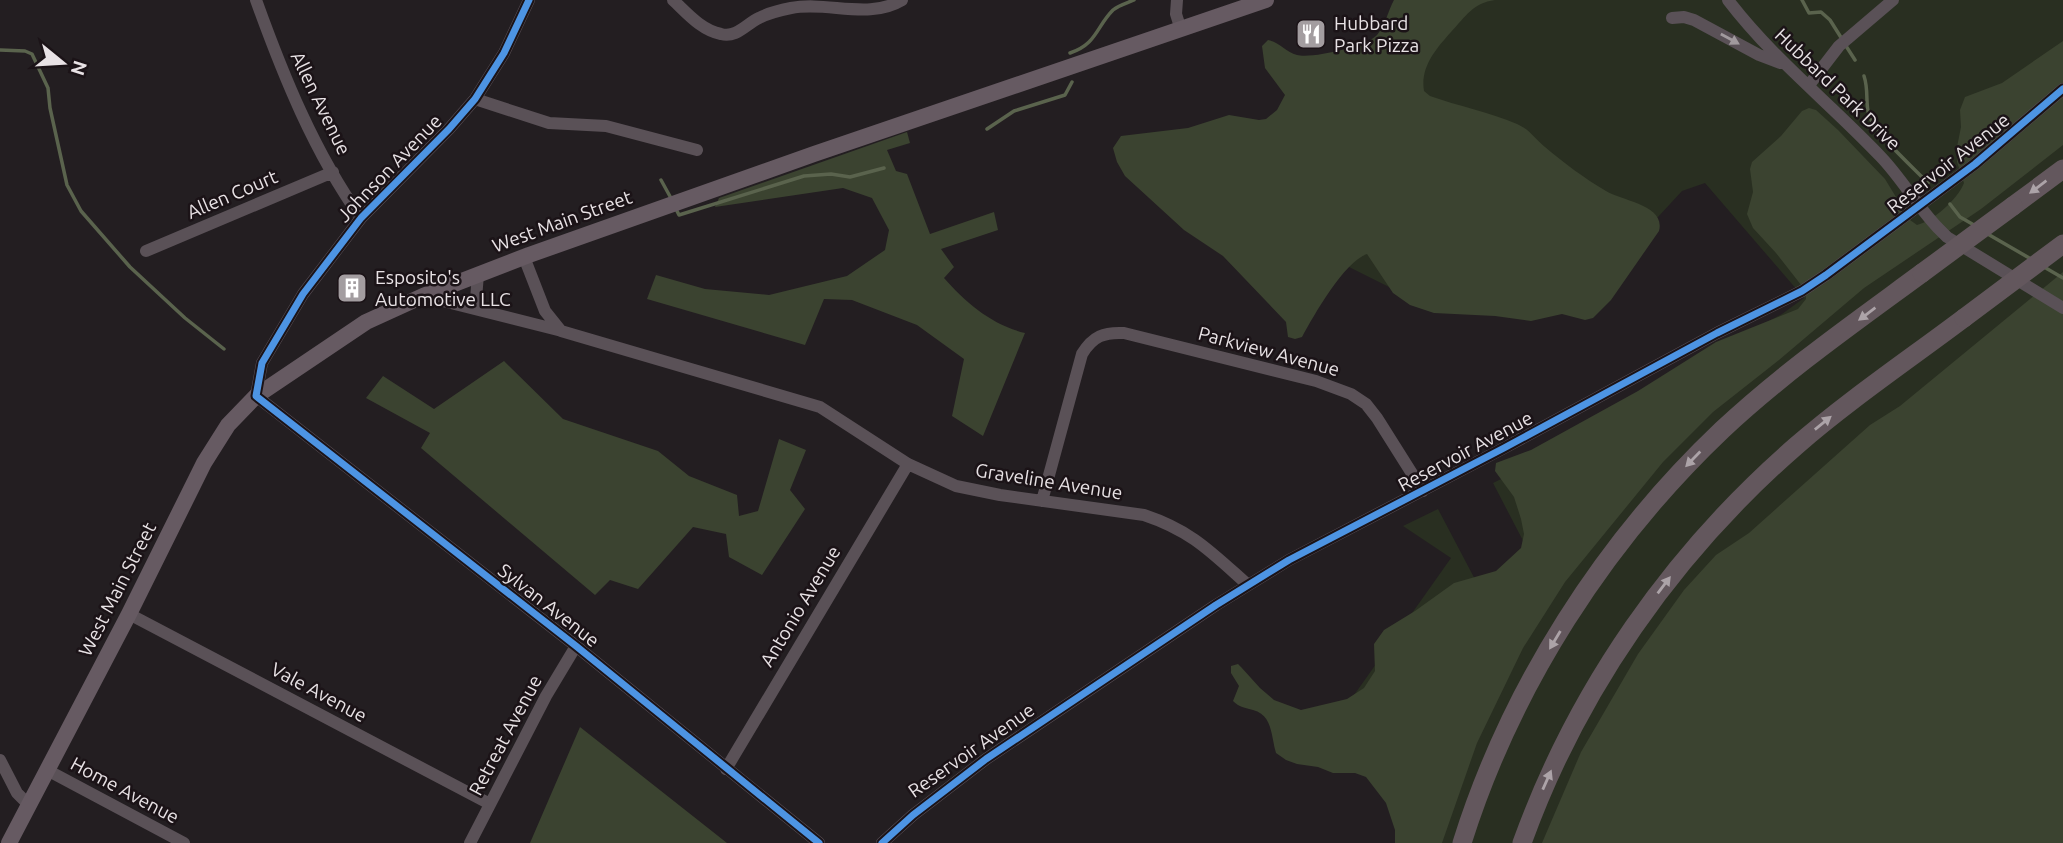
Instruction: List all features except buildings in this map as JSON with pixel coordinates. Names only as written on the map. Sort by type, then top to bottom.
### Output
[{"type":"highway","points":[[1462,843],[1491,765],[1535,674],[1578,603],[1627,535],[1681,472],[1739,414],[1797,366],[2063,169]]},
{"type":"highway","points":[[1522,843],[1546,782],[1583,709],[1629,635],[1685,559],[1731,507],[1797,446],[1855,398],[2063,244]]},
{"type":"main road","name":"West Main Street","points":[[9,843],[216,443],[241,410],[256,396],[358,327],[423,296],[524,257],[1266,0]]},
{"type":"street","name":"Allen Avenue","points":[[256,0],[289,86],[346,197],[361,218]]},
{"type":"street","name":"Johnson Avenue","points":[[256,396],[262,363],[309,286],[361,218],[475,99],[504,54],[529,0]]},
{"type":"street","points":[[673,0],[704,28],[723,35],[736,34],[760,18],[787,9],[821,6],[880,9],[902,0]]},
{"type":"street","points":[[1177,0],[1176,14],[1181,30]]},
{"type":"street","name":"Hubbard Park Drive","points":[[1728,0],[1761,41],[1889,165],[1919,206]]},
{"type":"street","points":[[1809,85],[1839,46],[1893,0]]},
{"type":"street","points":[[1672,18],[1694,20],[1759,55],[1788,66]]},
{"type":"street","name":"Reservoir Avenue","points":[[882,843],[986,759],[1248,585],[1321,542],[1802,291],[1975,164],[2063,89]]},
{"type":"street","points":[[475,99],[549,123],[606,126],[697,150]]},
{"type":"street","name":"Allen Court","points":[[146,251],[333,172]]},
{"type":"street","name":"Reservoir Avenue","points":[[1919,206],[1947,237],[2063,308]]},
{"type":"street","points":[[524,257],[545,312],[561,331]]},
{"type":"street","points":[[478,274],[476,299],[483,311]]},
{"type":"street","name":"Graveline Avenue","points":[[423,296],[561,331],[820,407],[908,464],[956,486],[1144,515],[1164,521],[1199,541],[1248,585]]},
{"type":"street","name":"Parkview Avenue","points":[[1042,501],[1082,354],[1089,343],[1110,332],[1124,333],[1316,382],[1351,394],[1366,404],[1377,418],[1423,491]]},
{"type":"street","name":"Sylvan Avenue","points":[[256,396],[576,646],[819,843]]},
{"type":"street","name":"Antonio Avenue","points":[[726,769],[908,464]]},
{"type":"street","name":"Vale Avenue","points":[[129,614],[490,804]]},
{"type":"street","name":"Retreat Avenue","points":[[470,843],[546,696],[576,646]]},
{"type":"street","points":[[0,760],[17,793],[28,804]]},
{"type":"street","name":"Home Avenue","points":[[47,770],[184,843]]},
{"type":"green space","points":[[1394,0],[2063,0],[2063,843],[1422,843],[1335,722],[1451,558],[1403,526],[1438,509],[1478,585],[1532,558],[1493,483],[1511,474],[1505,465],[1782,314],[1804,298],[1705,183],[1682,191],[1658,217],[1433,309],[1351,268],[1222,191],[1364,77]]},
{"type":"green space","points":[[1394,0],[1495,0],[1470,11],[1440,45],[1424,74],[1424,91],[1430,96],[1521,126],[1559,159],[1590,181],[1656,215],[1659,231],[1611,300],[1593,318],[1585,320],[1562,314],[1531,321],[1434,313],[1410,305],[1393,293],[1367,254],[1339,278],[1302,337],[1288,337],[1286,322],[1223,256],[1184,230],[1125,176],[1113,148],[1121,136],[1188,128],[1229,115],[1266,119],[1277,110],[1285,95],[1265,68],[1262,46],[1268,40],[1293,54],[1304,56],[1351,47],[1377,35]]},
{"type":"green space","points":[[2063,41],[2063,145],[1981,209],[1864,288],[1713,412],[1663,462],[1565,582],[1523,648],[1477,743],[1442,843],[1395,843],[1395,830],[1386,803],[1366,777],[1355,773],[1333,773],[1318,767],[1297,764],[1276,753],[1270,727],[1264,717],[1233,701],[1239,686],[1231,673],[1231,666],[1238,664],[1274,700],[1301,710],[1347,699],[1364,688],[1375,671],[1374,644],[1384,630],[1454,583],[1496,571],[1521,548],[1524,534],[1521,519],[1514,497],[1495,471],[1496,463],[1531,450],[1638,391],[1716,342],[1798,309],[1806,299],[1805,290],[1753,228],[1747,214],[1753,192],[1750,169],[1752,162],[1781,136],[1802,111],[1809,108],[1816,110],[1838,130],[1885,179],[1910,220],[1917,225],[1944,208],[1964,183],[1957,162],[1957,147],[1961,127],[1960,110],[1965,97],[2002,83]]},
{"type":"green space","points":[[907,132],[910,143],[887,150],[896,171],[907,174],[930,234],[994,212],[998,230],[941,249],[954,267],[944,278],[980,312],[1002,325],[1025,333],[983,436],[952,416],[964,359],[917,325],[852,300],[824,299],[805,345],[647,299],[656,275],[705,289],[769,295],[847,276],[885,250],[889,230],[872,198],[843,188],[715,207],[719,198]]},
{"type":"green space","points":[[2063,272],[2063,843],[1542,843],[1581,752],[1638,654],[1684,590],[1716,555],[1749,533],[1870,425],[1900,406]]},
{"type":"green space","points":[[504,361],[563,419],[658,451],[689,476],[737,495],[739,516],[758,511],[779,439],[806,450],[790,490],[805,509],[762,575],[729,557],[726,534],[693,527],[638,589],[610,580],[595,595],[421,448],[430,433],[366,398],[383,376],[434,409]]},
{"type":"green space","points":[[580,727],[727,843],[530,843]]},
{"type":"waterway","points":[[1070,53],[1086,45],[1113,10],[1134,0]]},
{"type":"waterway","points":[[1802,0],[1809,13],[1821,12],[1830,20],[1842,39]]},
{"type":"waterway","points":[[1846,46],[1855,60]]},
{"type":"waterway","points":[[0,50],[25,51],[32,54],[48,88],[67,185],[81,211],[130,267],[185,318],[224,349]]},
{"type":"waterway","points":[[1864,76],[1868,110],[1873,123],[1886,141],[1928,183]]},
{"type":"waterway","points":[[987,129],[1014,111],[1065,95],[1072,82]]},
{"type":"waterway","points":[[675,207],[679,215],[804,176],[831,174],[850,177],[884,168]]},
{"type":"waterway","points":[[661,180],[672,200]]},
{"type":"waterway","points":[[1950,204],[1960,217],[1974,225]]},
{"type":"waterway","points":[[1986,233],[2031,259]]},
{"type":"waterway","points":[[2044,267],[2063,278]]},
{"type":"cycle path","points":[[529,0],[504,53],[475,99],[361,218],[303,294],[262,363],[256,396],[576,646],[819,843]]},
{"type":"cycle path","points":[[882,843],[913,815],[986,759],[1216,605],[1289,560],[1717,333],[1802,291],[1975,164],[2063,89]]},
{"type":"place","name":"Hubbard Park Pizza","points":[[1311,34]]},
{"type":"place","name":"Esposito's Automotive LLC","points":[[352,288]]}]
